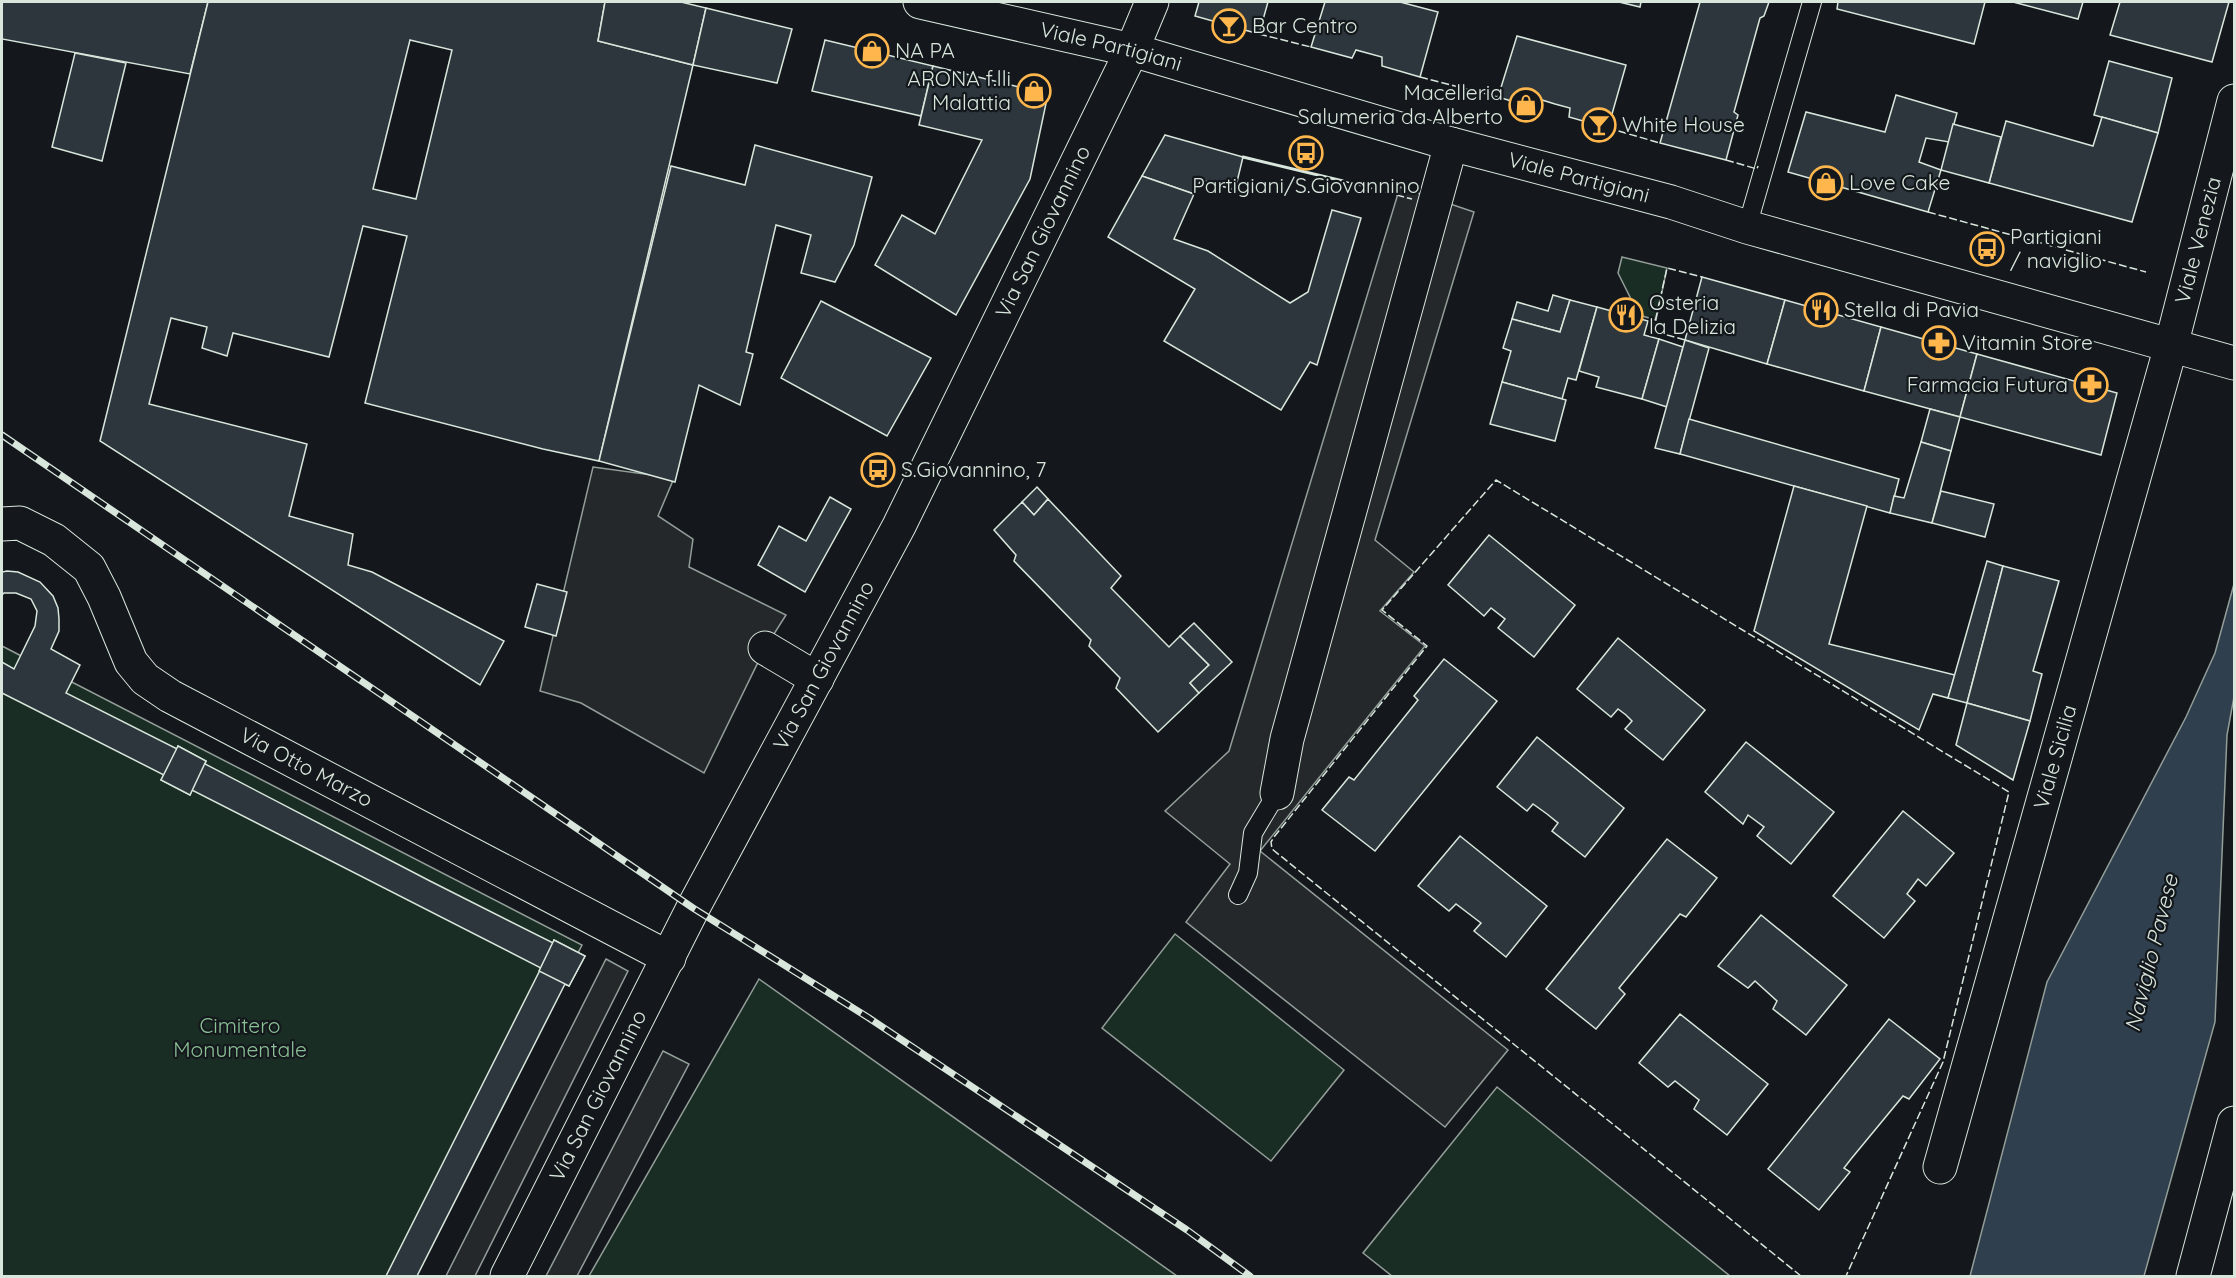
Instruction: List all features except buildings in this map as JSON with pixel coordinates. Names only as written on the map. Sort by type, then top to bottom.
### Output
[{"type":"street","name":"Viale Partigiani","points":[[920,2],[1132,50],[1451,144],[1671,202],[1747,227],[2235,363]]},
{"type":"street","name":"Via San Giovannino","points":[[507,1276],[669,957],[899,526],[1132,50],[1152,2]]},
{"type":"street","name":"Viale Venezia","points":[[2187,350],[2235,101]]},
{"type":"street","points":[[1277,794],[1287,739],[1451,144]]},
{"type":"street","name":"Viale Sicilia","points":[[1940,1167],[2187,350]]},
{"type":"street","name":"Via Otto Marzo","points":[[2,524],[20,523],[54,540],[89,568],[104,597],[130,662],[145,679],[170,696],[669,957]]},
{"type":"street","points":[[765,648],[817,679]]},
{"type":"street","points":[[2193,1276],[2227,1188],[2235,1123]]},
{"type":"lane","points":[[1747,227],[1812,2]]},
{"type":"lane","points":[[1238,895],[1248,873],[1253,833],[1277,794]]},
{"type":"green space","points":[[1622,257],[1667,268],[1656,320],[1639,315],[1618,273]]},
{"type":"green space","name":"Cimitero Monumentale","points":[[2,646],[582,945],[413,1276],[2,1276]]},
{"type":"green space","points":[[1175,934],[1344,1070],[1271,1161],[1102,1028]]},
{"type":"green space","points":[[759,979],[1177,1276],[589,1276]]},
{"type":"green space","points":[[1497,1087],[1730,1276],[1392,1276],[1363,1253]]},
{"type":"shaded area","points":[[1400,187],[1474,212],[1375,540],[1414,572],[1380,611],[1425,646],[1260,851],[1508,1050],[1445,1127],[1186,922],[1230,864],[1165,811],[1229,751]]},
{"type":"shaded area","points":[[593,467],[674,478],[658,516],[693,539],[689,567],[786,615],[765,648],[704,773],[581,703],[540,691]]},
{"type":"shaded area","points":[[606,959],[628,971],[475,1276],[446,1276]]},
{"type":"shaded area","points":[[663,1051],[689,1064],[577,1276],[546,1276]]},
{"type":"water","name":"Naviglio Pavese","points":[[2234,584],[2234,697],[2227,735],[2215,1022],[2144,1276],[1970,1276],[2047,982],[2186,717],[2215,653]]},
{"type":"railway","points":[[2,435],[693,908],[869,1018],[1187,1230],[1250,1276]]},
{"type":"fence","points":[[1259,34],[1311,47]]},
{"type":"fence","points":[[1420,77],[1498,97]]},
{"type":"fence","points":[[1608,128],[1660,143]]},
{"type":"fence","points":[[1726,160],[1757,169],[1758,166]]},
{"type":"fence","points":[[1343,181],[1412,199]]},
{"type":"fence","points":[[1928,212],[2146,272]]},
{"type":"fence","points":[[1685,340],[1653,331],[1667,268],[1702,277]]},
{"type":"fence","points":[[1801,1276],[1272,849],[1271,842],[1274,837],[1427,646],[1382,610],[1496,480],[2009,792],[1943,1062],[1846,1276]]},
{"type":"wall","points":[[1243,157],[1343,181]]},
{"type":"place","name":"Bar Centro","points":[[1229,26]]},
{"type":"place","name":"NA PA","points":[[872,51]]},
{"type":"place","name":"ARONA f.lli Malattia","points":[[1034,91]]},
{"type":"place","name":"Macelleria Salumeria da Alberto","points":[[1526,105]]},
{"type":"place","name":"White House","points":[[1599,125]]},
{"type":"place","name":"Partigiani/S.Giovannino","points":[[1306,153]]},
{"type":"place","name":"Love Cake","points":[[1826,183]]},
{"type":"place","name":"Partigiani / naviglio","points":[[1987,249]]},
{"type":"place","name":"Stella di Pavia","points":[[1821,310]]},
{"type":"place","name":"Osteria la Delizia","points":[[1626,315]]},
{"type":"place","name":"Vitamin Store","points":[[1939,343]]},
{"type":"place","name":"Farmacia Futura","points":[[2091,385]]},
{"type":"place","name":"S.Giovannino, 7","points":[[878,470]]}]
